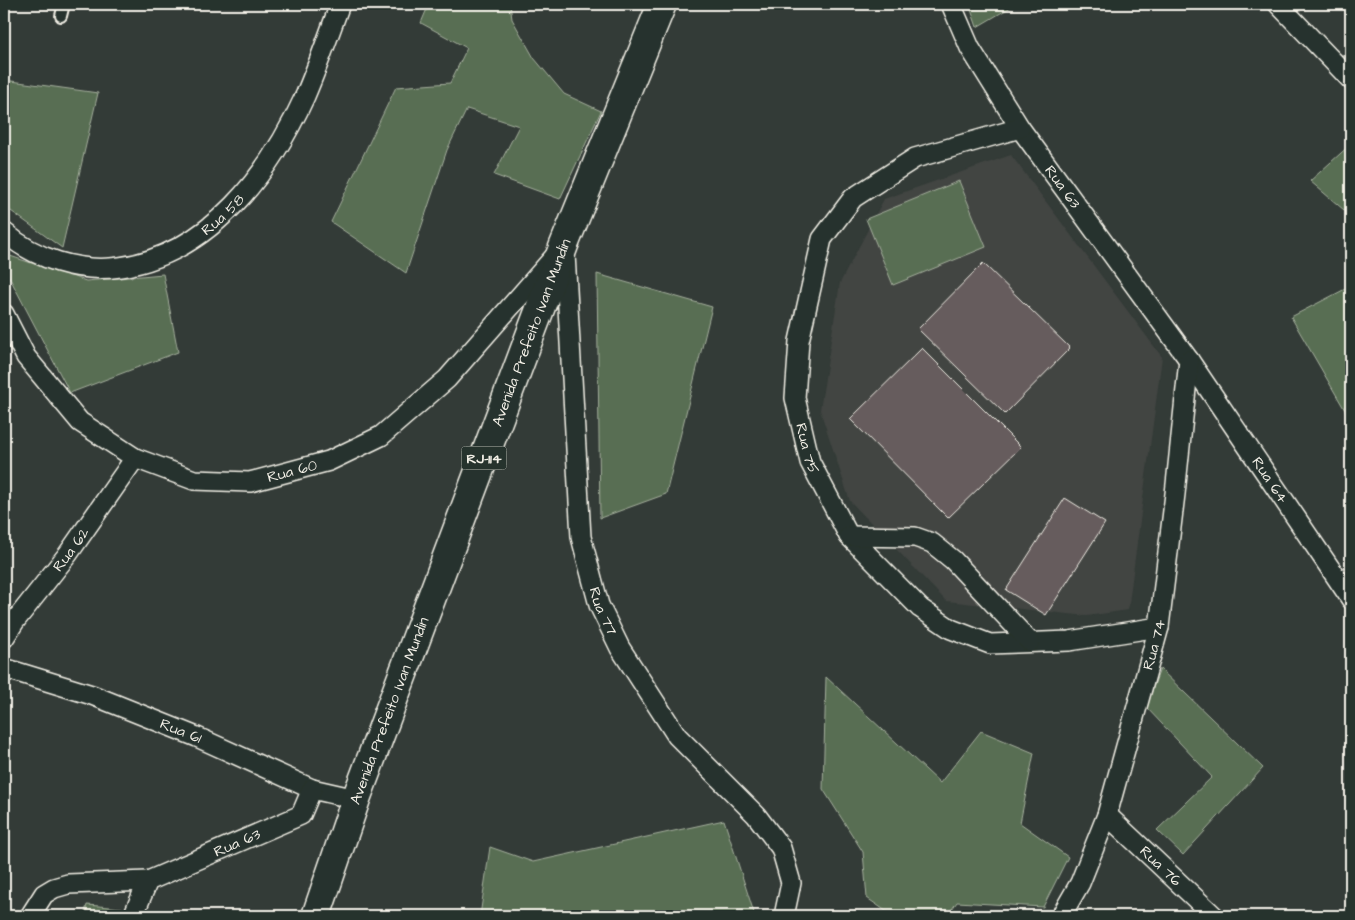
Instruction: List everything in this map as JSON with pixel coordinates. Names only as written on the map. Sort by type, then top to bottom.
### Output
[{"type":"main road","name":"Avenida Prefeito Ivan Mundin","points":[[316,916],[356,799],[564,246],[662,4]]},
{"type":"street","name":"Rua 58","points":[[4,232],[23,246],[53,260],[88,268],[133,265],[162,256],[203,234],[217,223],[241,196],[277,150],[305,96],[340,4]]},
{"type":"street","name":"Rua 63","points":[[951,4],[970,48],[1020,128],[1189,360]]},
{"type":"street","points":[[1278,4],[1351,80]]},
{"type":"street","name":"Rua 75","points":[[1020,128],[915,158],[853,198],[822,239],[799,341],[795,398],[810,462],[849,536],[920,608],[951,629],[990,644],[1069,641],[1158,626]]},
{"type":"street","name":"Rua 60","points":[[4,314],[26,357],[80,422],[135,458],[194,480],[250,482],[329,461],[381,436],[447,379],[564,246]]},
{"type":"street","name":"Rua 77","points":[[564,246],[581,536],[599,605],[620,648],[676,736],[756,815],[781,848],[791,883],[784,916]]},
{"type":"street","name":"Rua 64","points":[[1189,360],[1351,599]]},
{"type":"street","name":"Rua 74","points":[[1061,916],[1080,883],[1107,815],[1158,626],[1175,494],[1189,360]]},
{"type":"street","name":"Rua 62","points":[[4,638],[14,621],[68,554],[135,458]]},
{"type":"street","points":[[849,536],[915,537],[932,543],[953,560],[1030,642]]},
{"type":"street","name":"Rua 61","points":[[4,668],[92,695],[197,737],[312,789],[356,799]]},
{"type":"street","name":"Rua 63","points":[[30,916],[44,894],[54,888],[68,884],[148,881],[301,814],[312,789]]},
{"type":"street","name":"Rua 76","points":[[1107,815],[1214,916]]},
{"type":"street","points":[[133,916],[148,881]]},
{"type":"lane","points":[[61,16],[64,4]]},
{"type":"shaded area","points":[[1011,155],[1162,357],[1128,610],[1087,616],[946,601],[850,501],[820,410],[840,283],[884,199]]},
{"type":"green space","points":[[429,4],[510,4],[512,19],[534,58],[564,94],[601,111],[560,199],[494,175],[519,126],[467,109],[447,150],[406,273],[331,222],[396,87],[450,83],[467,48],[421,23]]},
{"type":"green space","points":[[969,4],[1016,4],[977,27]]},
{"type":"green space","points":[[4,80],[98,93],[62,248],[4,206]]},
{"type":"green space","points":[[1351,144],[1351,216],[1310,181]]},
{"type":"green space","points":[[959,181],[986,247],[893,285],[866,219]]},
{"type":"green space","points":[[4,254],[86,281],[163,274],[178,352],[70,393],[4,267]]},
{"type":"green space","points":[[597,274],[712,307],[666,494],[600,518]]},
{"type":"green space","points":[[1351,286],[1351,415],[1349,417],[1291,317]]},
{"type":"green space","points":[[1160,669],[1263,768],[1183,855],[1157,830],[1212,777],[1146,707]]},
{"type":"green space","points":[[826,677],[940,783],[981,731],[1034,753],[1020,823],[1068,857],[1043,907],[957,902],[947,916],[893,916],[867,898],[863,852],[823,789]]},
{"type":"green space","points":[[724,820],[755,916],[480,916],[490,847],[533,862]]},
{"type":"green space","points":[[87,905],[122,908],[118,916],[84,916]]},
{"type":"building","points":[[983,263],[1070,348],[1005,414],[918,329]]},
{"type":"building","points":[[922,348],[1021,447],[948,518],[850,419]]},
{"type":"building","points":[[1065,498],[1105,523],[1046,615],[1006,590]]}]
